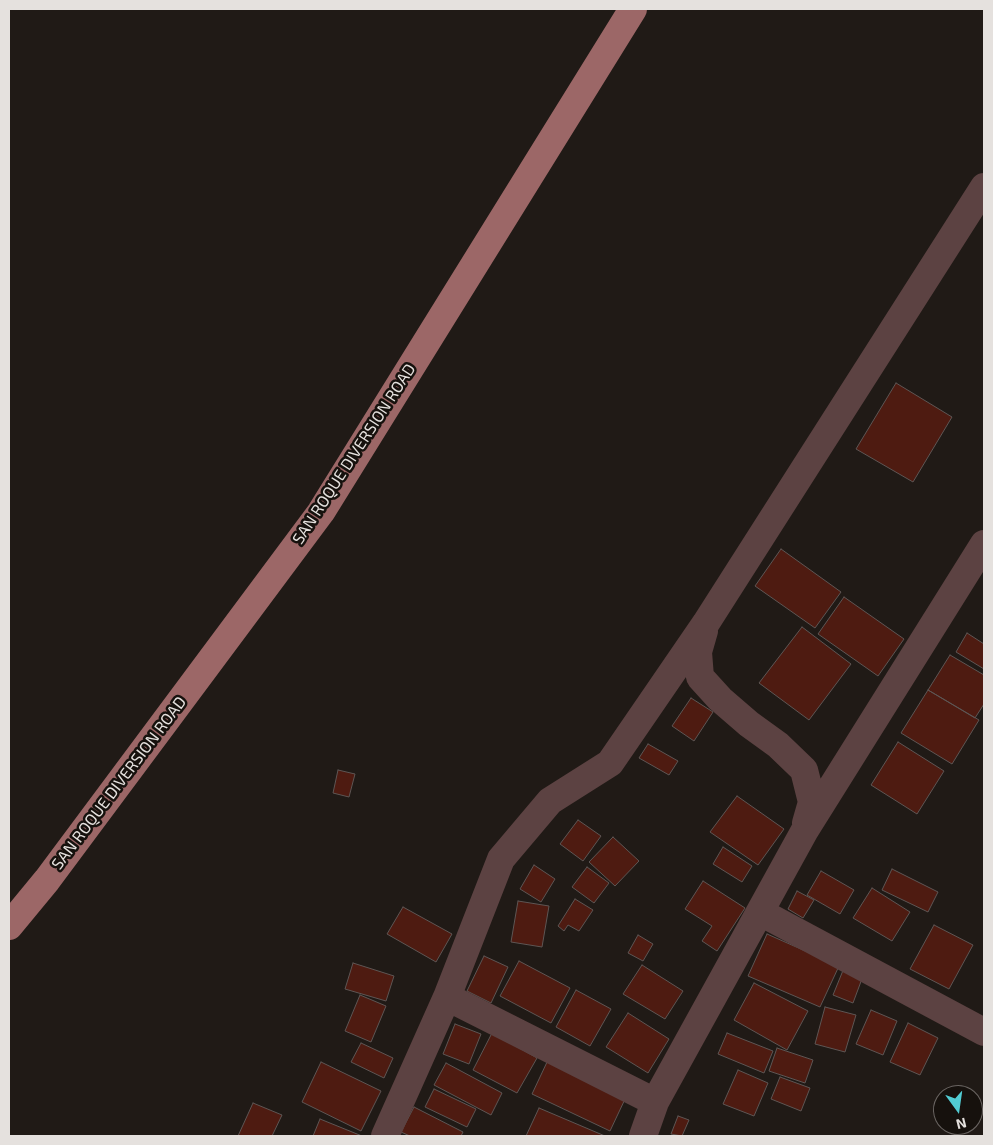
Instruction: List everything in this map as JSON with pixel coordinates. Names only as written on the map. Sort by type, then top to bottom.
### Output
[{"type":"main road","name":"SAN ROQUE DIVERSION ROAD","points":[[9,926],[47,880],[320,512],[633,9]]},
{"type":"street","points":[[385,1136],[447,997],[502,859],[550,802],[610,763],[706,624],[984,187]]},
{"type":"street","points":[[643,1136],[655,1102],[805,830],[984,544]]},
{"type":"street","points":[[706,624],[698,652],[700,677],[720,699],[749,724],[778,745],[804,770],[812,802],[805,830]]},
{"type":"street","points":[[760,912],[984,1032]]},
{"type":"street","points":[[447,997],[655,1102]]},
{"type":"building","points":[[896,383],[952,417],[913,482],[856,449]]},
{"type":"building","points":[[781,549],[841,592],[815,628],[755,586]]},
{"type":"building","points":[[844,597],[904,639],[878,676],[818,634]]},
{"type":"building","points":[[802,627],[851,664],[809,720],[759,683]]},
{"type":"building","points":[[967,633],[984,644],[984,669],[956,652]]},
{"type":"building","points":[[950,655],[984,675],[984,704],[975,718],[928,690]]},
{"type":"building","points":[[928,690],[979,720],[952,764],[901,733]]},
{"type":"building","points":[[691,698],[713,712],[694,741],[672,726]]},
{"type":"building","points":[[898,742],[944,771],[917,814],[871,785]]},
{"type":"building","points":[[648,744],[678,761],[669,775],[639,758]]},
{"type":"building","points":[[338,770],[355,774],[349,797],[333,793]]},
{"type":"building","points":[[737,796],[784,829],[758,865],[710,832]]},
{"type":"building","points":[[578,820],[601,836],[583,861],[560,844]]},
{"type":"building","points":[[613,837],[639,861],[615,886],[589,862]]},
{"type":"building","points":[[723,847],[752,866],[742,882],[713,864]]},
{"type":"building","points":[[534,865],[555,879],[541,902],[520,889]]},
{"type":"building","points":[[587,867],[609,883],[594,903],[572,887]]},
{"type":"building","points":[[892,869],[938,892],[928,912],[882,890]]},
{"type":"building","points":[[821,871],[854,890],[840,914],[807,895]]},
{"type":"building","points":[[703,881],[745,908],[717,951],[702,941],[712,926],[685,909]]},
{"type":"building","points":[[872,888],[910,912],[892,941],[853,918]]},
{"type":"building","points":[[797,891],[814,900],[803,918],[788,909]]},
{"type":"building","points":[[575,899],[593,910],[579,931],[568,925],[564,931],[558,926]]},
{"type":"building","points":[[518,901],[549,906],[542,947],[511,942]]},
{"type":"building","points":[[403,907],[452,934],[436,962],[387,934]]},
{"type":"building","points":[[934,925],[973,945],[949,989],[910,969]]},
{"type":"building","points":[[767,934],[839,966],[820,1007],[748,976]]},
{"type":"building","points":[[638,935],[653,944],[643,961],[628,953]]},
{"type":"building","points":[[484,956],[508,967],[491,1003],[467,991]]},
{"type":"building","points":[[519,961],[570,988],[551,1023],[500,996]]},
{"type":"building","points":[[353,963],[394,976],[386,1001],[345,989]]},
{"type":"building","points":[[642,965],[683,991],[665,1019],[623,994]]},
{"type":"building","points":[[844,968],[863,976],[853,1003],[833,995]]},
{"type":"building","points":[[754,983],[808,1011],[787,1050],[734,1020]]},
{"type":"building","points":[[576,990],[611,1009],[590,1046],[556,1027]]},
{"type":"building","points":[[360,995],[386,1006],[371,1042],[345,1031]]},
{"type":"building","points":[[825,1007],[856,1015],[845,1052],[815,1044]]},
{"type":"building","points":[[871,1010],[897,1021],[883,1055],[856,1044]]},
{"type":"building","points":[[628,1013],[669,1039],[648,1073],[606,1047]]},
{"type":"building","points":[[908,1023],[938,1038],[920,1075],[890,1062]]},
{"type":"building","points":[[455,1024],[481,1034],[469,1064],[443,1054]]},
{"type":"building","points":[[492,1033],[537,1058],[517,1093],[473,1070]]},
{"type":"building","points":[[727,1033],[773,1051],[764,1073],[718,1054]]},
{"type":"building","points":[[361,1043],[393,1058],[384,1078],[351,1062]]},
{"type":"building","points":[[777,1048],[813,1060],[805,1083],[769,1071]]},
{"type":"building","points":[[548,1060],[626,1097],[610,1131],[532,1094]]},
{"type":"building","points":[[321,1062],[381,1091],[361,1131],[302,1102]]},
{"type":"building","points":[[446,1063],[502,1093],[491,1115],[434,1085]]},
{"type":"building","points":[[738,1070],[768,1083],[754,1116],[723,1104]]},
{"type":"building","points":[[780,1077],[810,1088],[801,1111],[771,1099]]},
{"type":"building","points":[[434,1089],[476,1109],[467,1127],[425,1107]]},
{"type":"building","points":[[253,1103],[282,1115],[272,1136],[238,1136]]},
{"type":"building","points":[[414,1107],[463,1132],[461,1136],[410,1136],[401,1132]]},
{"type":"building","points":[[539,1108],[605,1136],[526,1136]]},
{"type":"building","points":[[678,1116],[689,1120],[682,1136],[671,1134]]},
{"type":"building","points":[[320,1119],[362,1136],[313,1136]]}]
